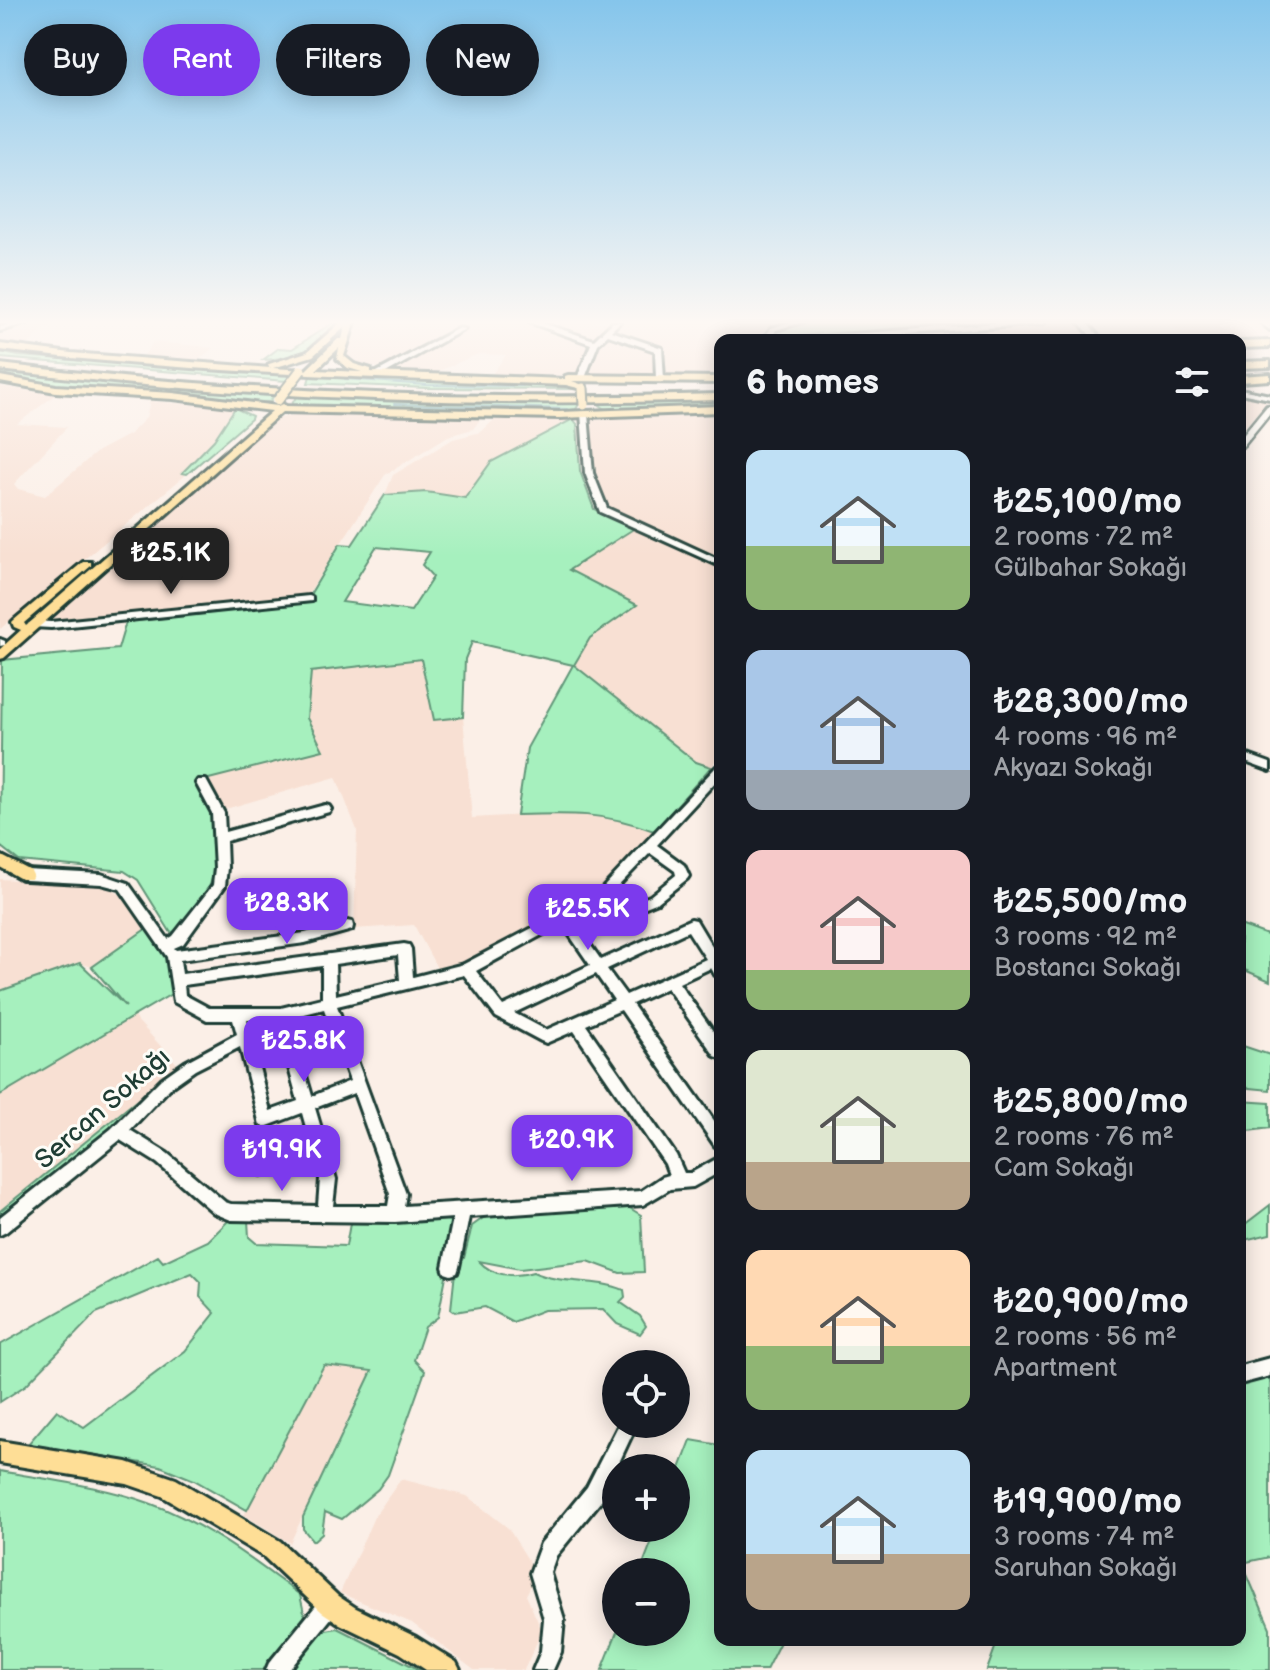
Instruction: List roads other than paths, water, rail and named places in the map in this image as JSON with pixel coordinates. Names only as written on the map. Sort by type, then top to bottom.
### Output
[{"type":"main road","points":[[197,400],[254,413],[254,428]]},
{"type":"main road","points":[[0,643],[26,625],[254,428],[282,400]]},
{"type":"main road","points":[[587,400],[587,408]]},
{"type":"main road","points":[[229,405],[279,404],[314,410],[559,415],[587,408],[616,414],[714,409]]},
{"type":"main road","points":[[26,625],[18,625],[254,428],[284,416],[314,410]]},
{"type":"main road","points":[[0,655],[26,625]]},
{"type":"main road","points":[[0,860],[26,875]]},
{"type":"main road","points":[[0,870],[26,875]]},
{"type":"main road","points":[[0,1452],[127,1473],[168,1487],[272,1549],[330,1604],[448,1670]]},
{"type":"street","points":[[587,408],[589,473],[603,510],[714,560]]},
{"type":"street","points":[[1246,437],[1270,408]]},
{"type":"street","points":[[26,625],[309,599]]},
{"type":"street","points":[[1246,758],[1270,767]]},
{"type":"street","points":[[569,925],[601,897],[714,776]]},
{"type":"street","points":[[170,951],[219,886],[218,813],[202,783]]},
{"type":"street","points":[[220,838],[325,809]]},
{"type":"street","points":[[26,875],[101,879],[124,886],[170,951],[179,998],[207,1014],[281,1014],[467,969],[569,925],[654,899],[683,876],[680,868],[649,846]]},
{"type":"street","points":[[501,1013],[691,924],[714,961]]},
{"type":"street","points":[[569,925],[714,1132]]},
{"type":"street","points":[[170,951],[305,938],[347,926]]},
{"type":"street","points":[[177,980],[404,949],[407,985]]},
{"type":"street","points":[[328,959],[329,1003],[398,1194],[395,1214]]},
{"type":"street","points":[[467,969],[501,1013],[546,1037],[670,981],[714,967]]},
{"type":"street","points":[[670,981],[714,1043]]},
{"type":"street","points":[[281,1014],[328,1179],[325,1213]]},
{"type":"street","points":[[239,1015],[265,1120],[357,1085]]},
{"type":"street","points":[[577,1023],[671,1160],[679,1182]]},
{"type":"street","name":"Sercan Sokağı","points":[[0,1227],[119,1131],[166,1083],[203,1058],[245,1037]]},
{"type":"street","points":[[119,1131],[162,1158],[220,1208],[231,1212],[395,1214],[643,1198],[667,1182],[693,1180],[714,1168]]},
{"type":"street","points":[[261,1168],[319,1146]]},
{"type":"street","points":[[451,1267],[462,1211]]},
{"type":"street","points":[[1246,1373],[1270,1367]]},
{"type":"street","points":[[543,1670],[551,1652],[554,1619],[540,1573],[548,1550],[594,1494],[621,1438]]},
{"type":"street","points":[[276,1670],[330,1604]]},
{"type":"waterway","points":[[394,404],[567,409]]}]
